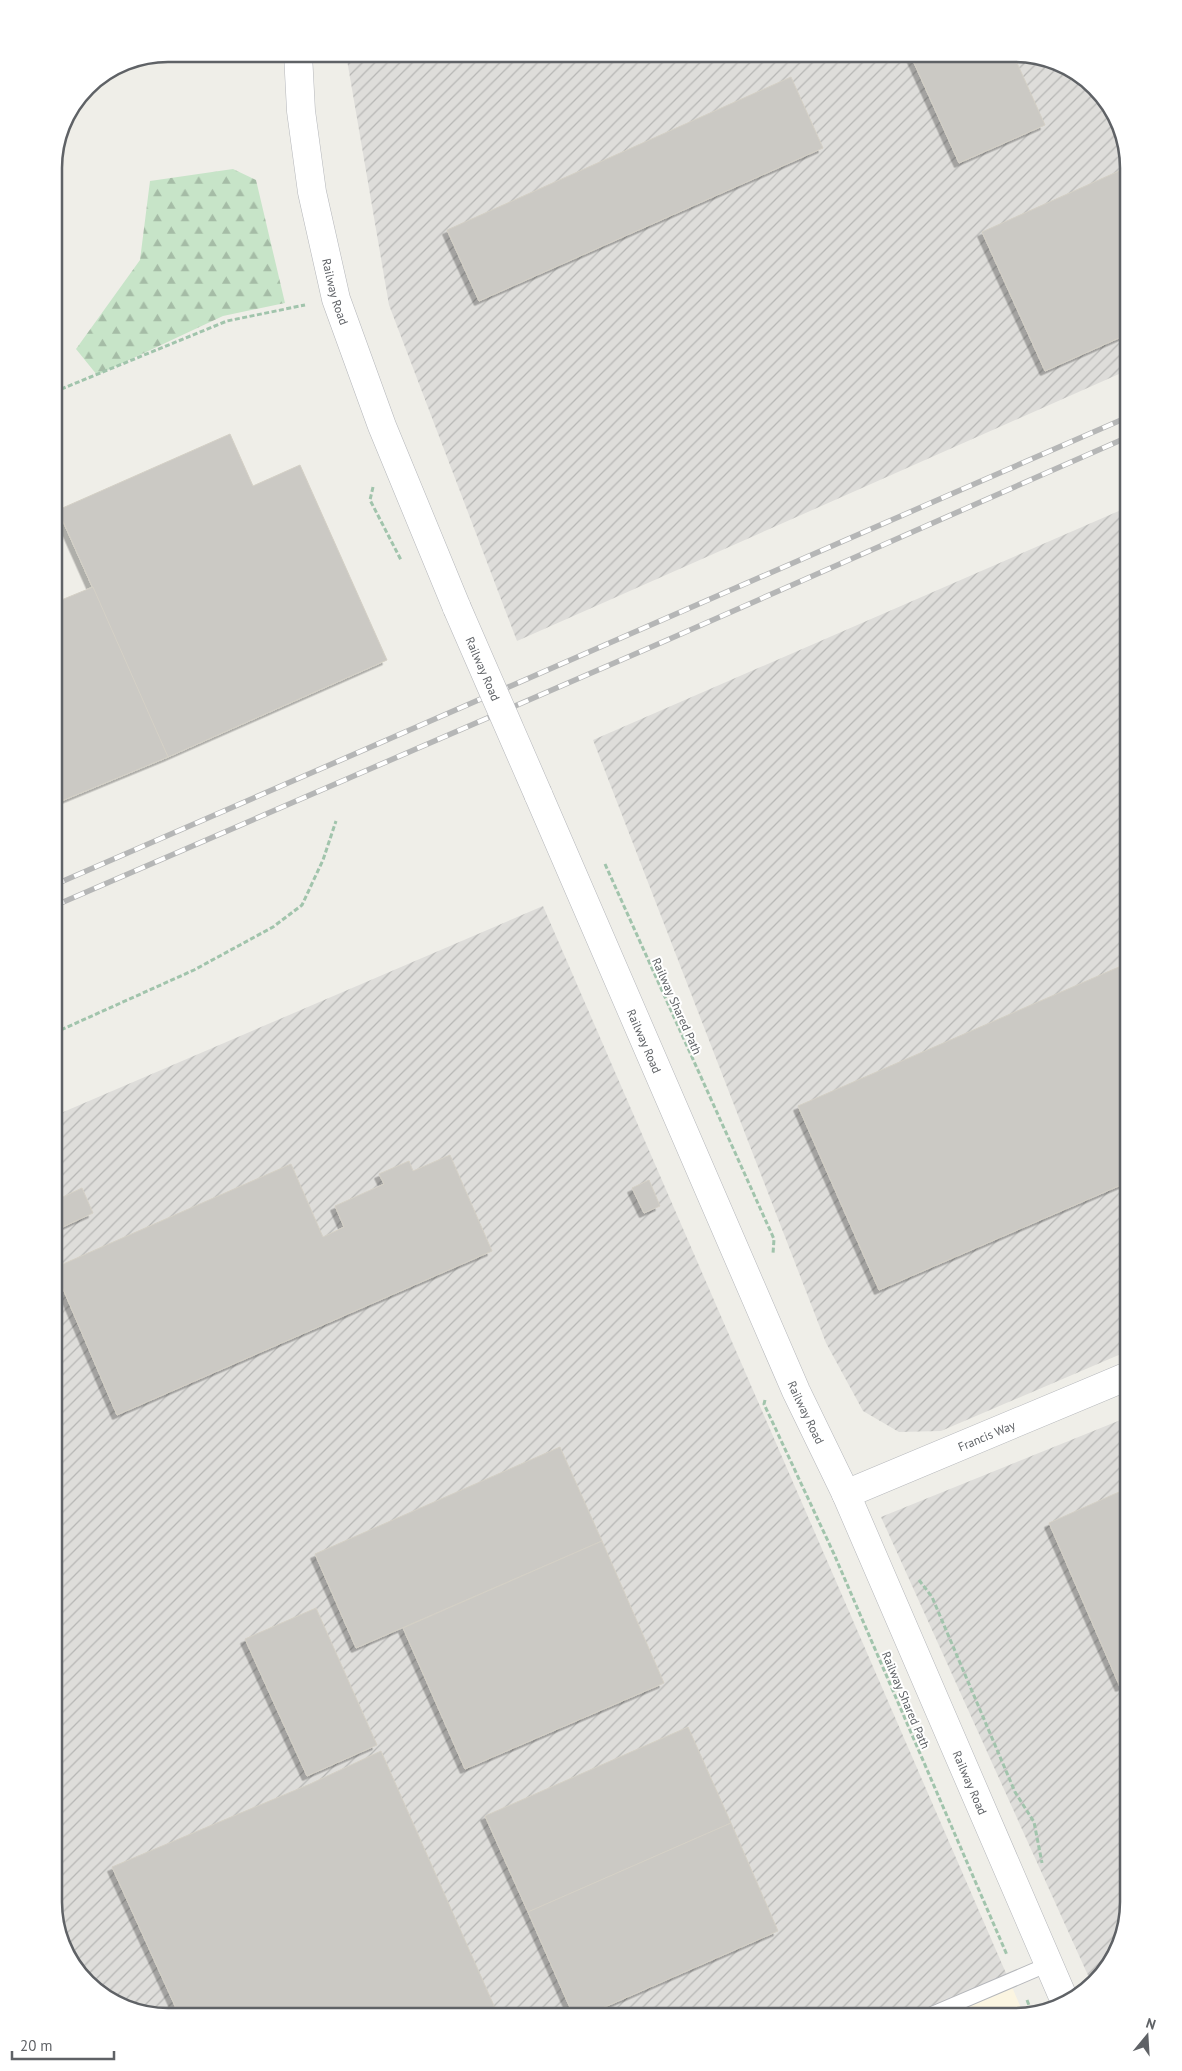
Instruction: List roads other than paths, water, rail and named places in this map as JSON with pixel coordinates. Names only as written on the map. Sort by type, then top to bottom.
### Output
[{"type":"main road","name":"Railway Road","points":[[298,62],[301,111],[312,192],[336,299],[382,426],[457,608],[796,1391],[846,1494],[1063,1997]]},
{"type":"main road","name":"Francis Way","points":[[846,1494],[1120,1379]]},
{"type":"lane","points":[[946,2008],[1049,1964]]},
{"type":"railway","points":[[63,881],[1120,420]]},
{"type":"railway","points":[[63,902],[665,641],[1120,441]]}]
